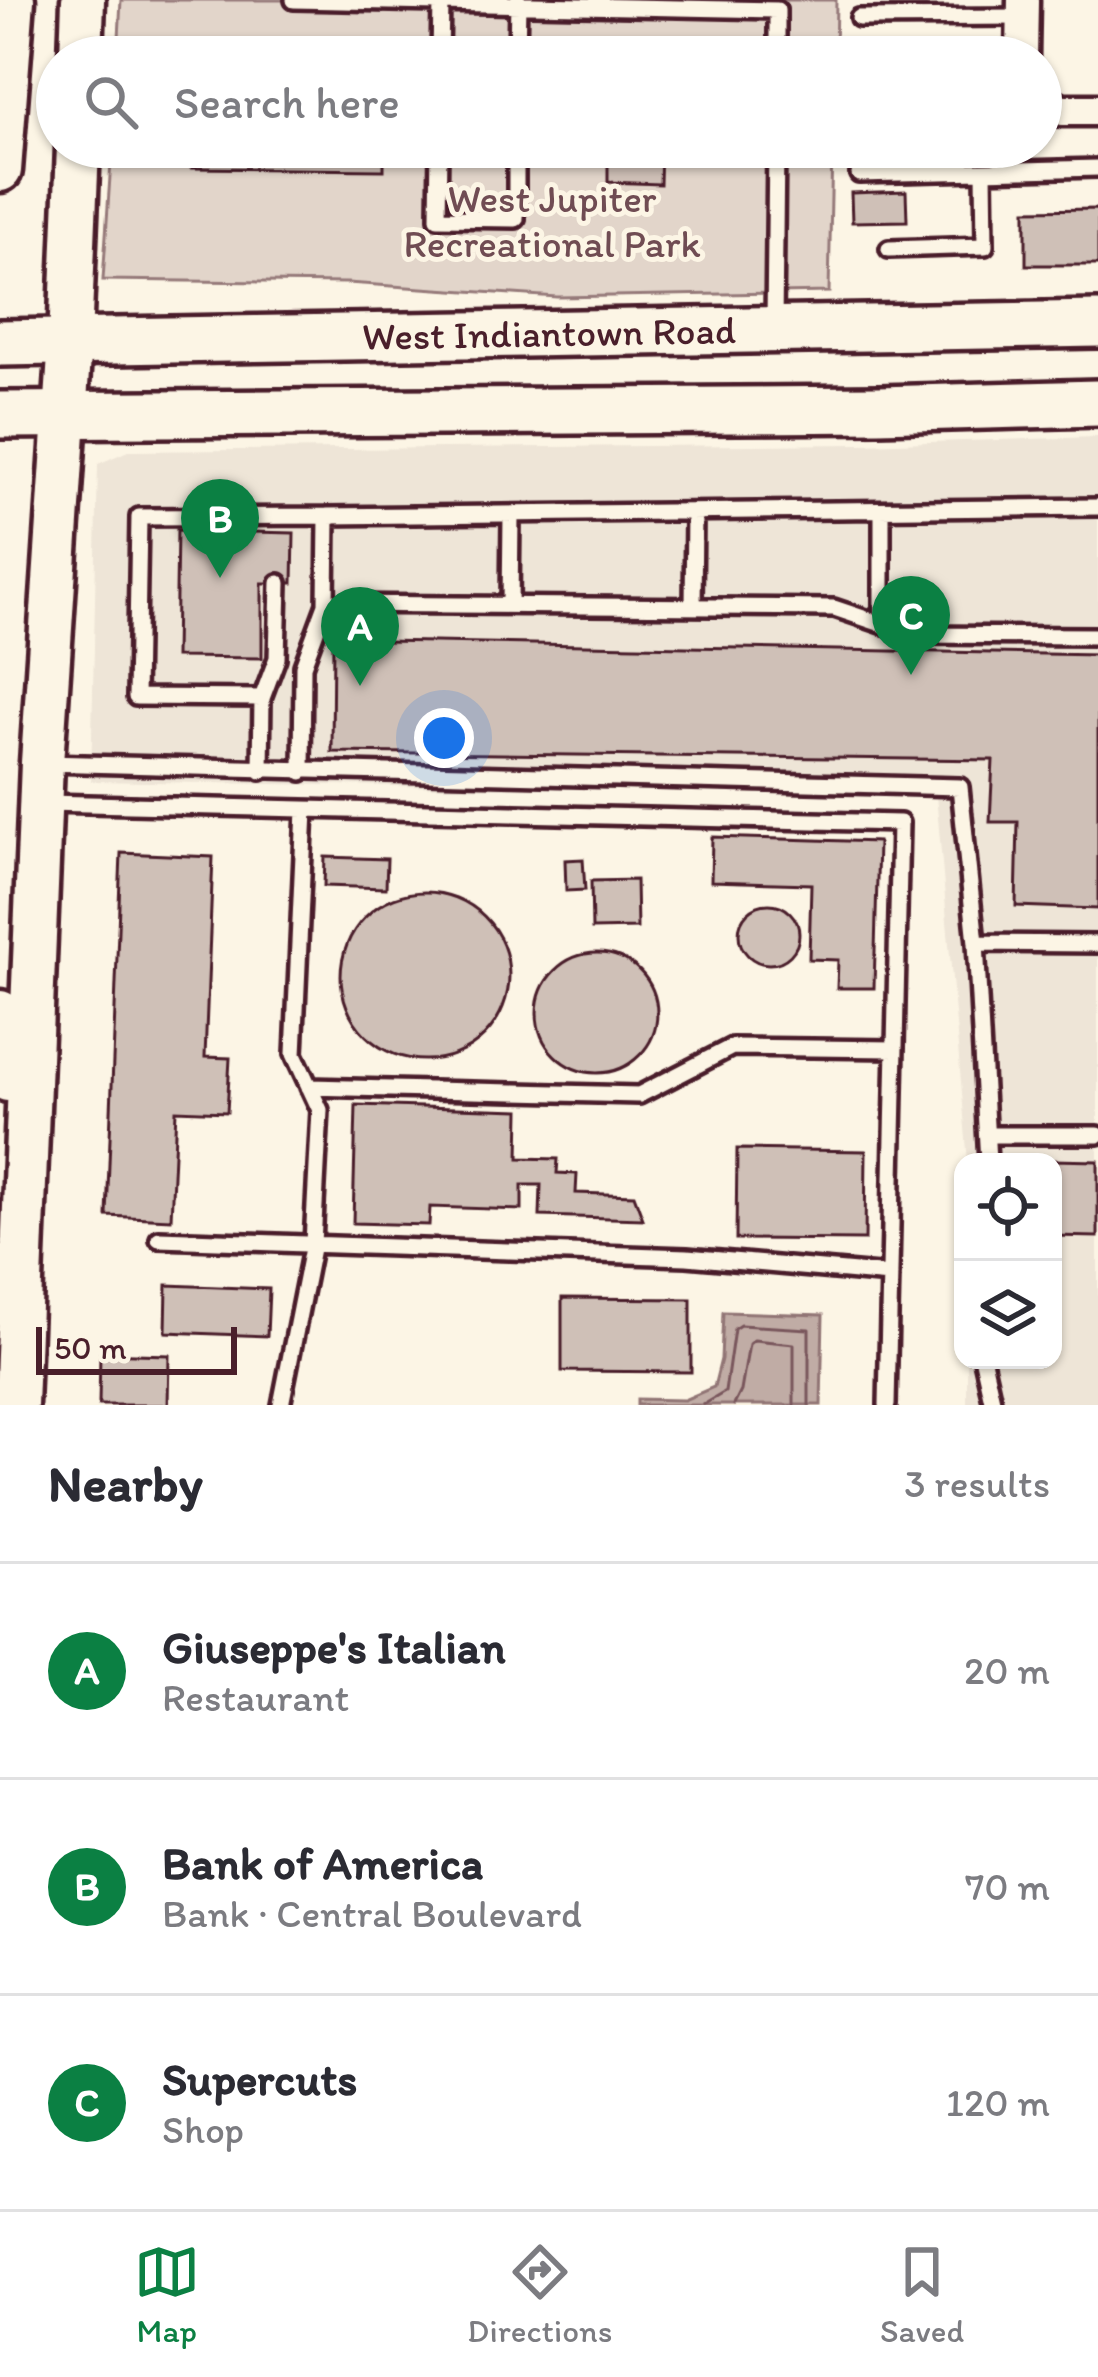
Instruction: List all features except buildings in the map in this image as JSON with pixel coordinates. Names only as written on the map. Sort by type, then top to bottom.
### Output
[{"type":"main road","name":"West Indiantown Road","points":[[0,343],[1098,324]]},
{"type":"main road","name":"West Indiantown Road","points":[[0,415],[879,409],[1098,403]]},
{"type":"street","points":[[0,170],[13,0]]},
{"type":"street","points":[[82,36],[83,0]]},
{"type":"street","points":[[1062,110],[1098,110]]},
{"type":"street","points":[[16,1405],[42,783],[77,168]]},
{"type":"street","points":[[0,1012],[24,1213]]},
{"type":"lane","points":[[294,0],[777,5],[777,36]]},
{"type":"lane","points":[[440,36],[441,2]]},
{"type":"lane","points":[[517,36],[518,2]]},
{"type":"lane","points":[[859,19],[970,8],[1023,9]]},
{"type":"lane","points":[[439,168],[438,218],[516,219],[516,168]]},
{"type":"lane","points":[[774,328],[776,168]]},
{"type":"lane","points":[[859,174],[1098,168]]},
{"type":"lane","points":[[889,249],[985,246],[984,171]]},
{"type":"lane","points":[[262,698],[136,697],[139,517],[279,524],[327,516],[1098,507]]},
{"type":"lane","points":[[881,510],[881,623]]},
{"type":"lane","points":[[693,607],[694,513]]},
{"type":"lane","points":[[302,772],[303,666],[326,604],[327,516]]},
{"type":"lane","points":[[510,605],[511,516]]},
{"type":"lane","points":[[262,770],[262,698],[278,658],[279,584]]},
{"type":"lane","points":[[326,604],[834,608],[914,635],[1098,636]]},
{"type":"lane","points":[[42,783],[262,770],[960,787],[976,943],[988,1153]]},
{"type":"lane","points":[[42,783],[305,810],[900,823],[887,1405]]},
{"type":"lane","points":[[281,1405],[313,1244],[320,1110],[294,1054],[305,810]]},
{"type":"lane","points":[[976,943],[1098,944]]},
{"type":"lane","points":[[310,1087],[639,1095],[732,1046],[895,1049]]},
{"type":"lane","points":[[988,1135],[1098,1135]]},
{"type":"lane","points":[[159,1239],[687,1257],[890,1275]]},
{"type":"lane","points":[[985,1369],[993,1405]]},
{"type":"shaded area","points":[[1098,437],[1098,1405],[967,1405],[967,1369],[1062,1369],[1062,1153],[967,1153],[936,795],[91,781],[98,464],[128,451]]},
{"type":"green space","points":[[121,0],[836,0],[835,36],[119,36]]},
{"type":"green space","name":"West Jupiter Recreational Park","points":[[111,168],[832,168],[829,292],[557,297],[347,283],[103,280]]},
{"type":"water","points":[[723,1312],[823,1315],[821,1405],[637,1405],[637,1399],[684,1400],[714,1387],[721,1359]]},
{"type":"place","name":"Bank of America","points":[[220,578]]},
{"type":"place","name":"Supercuts","points":[[911,675]]},
{"type":"place","name":"Giuseppe's Italian","points":[[360,686]]}]
